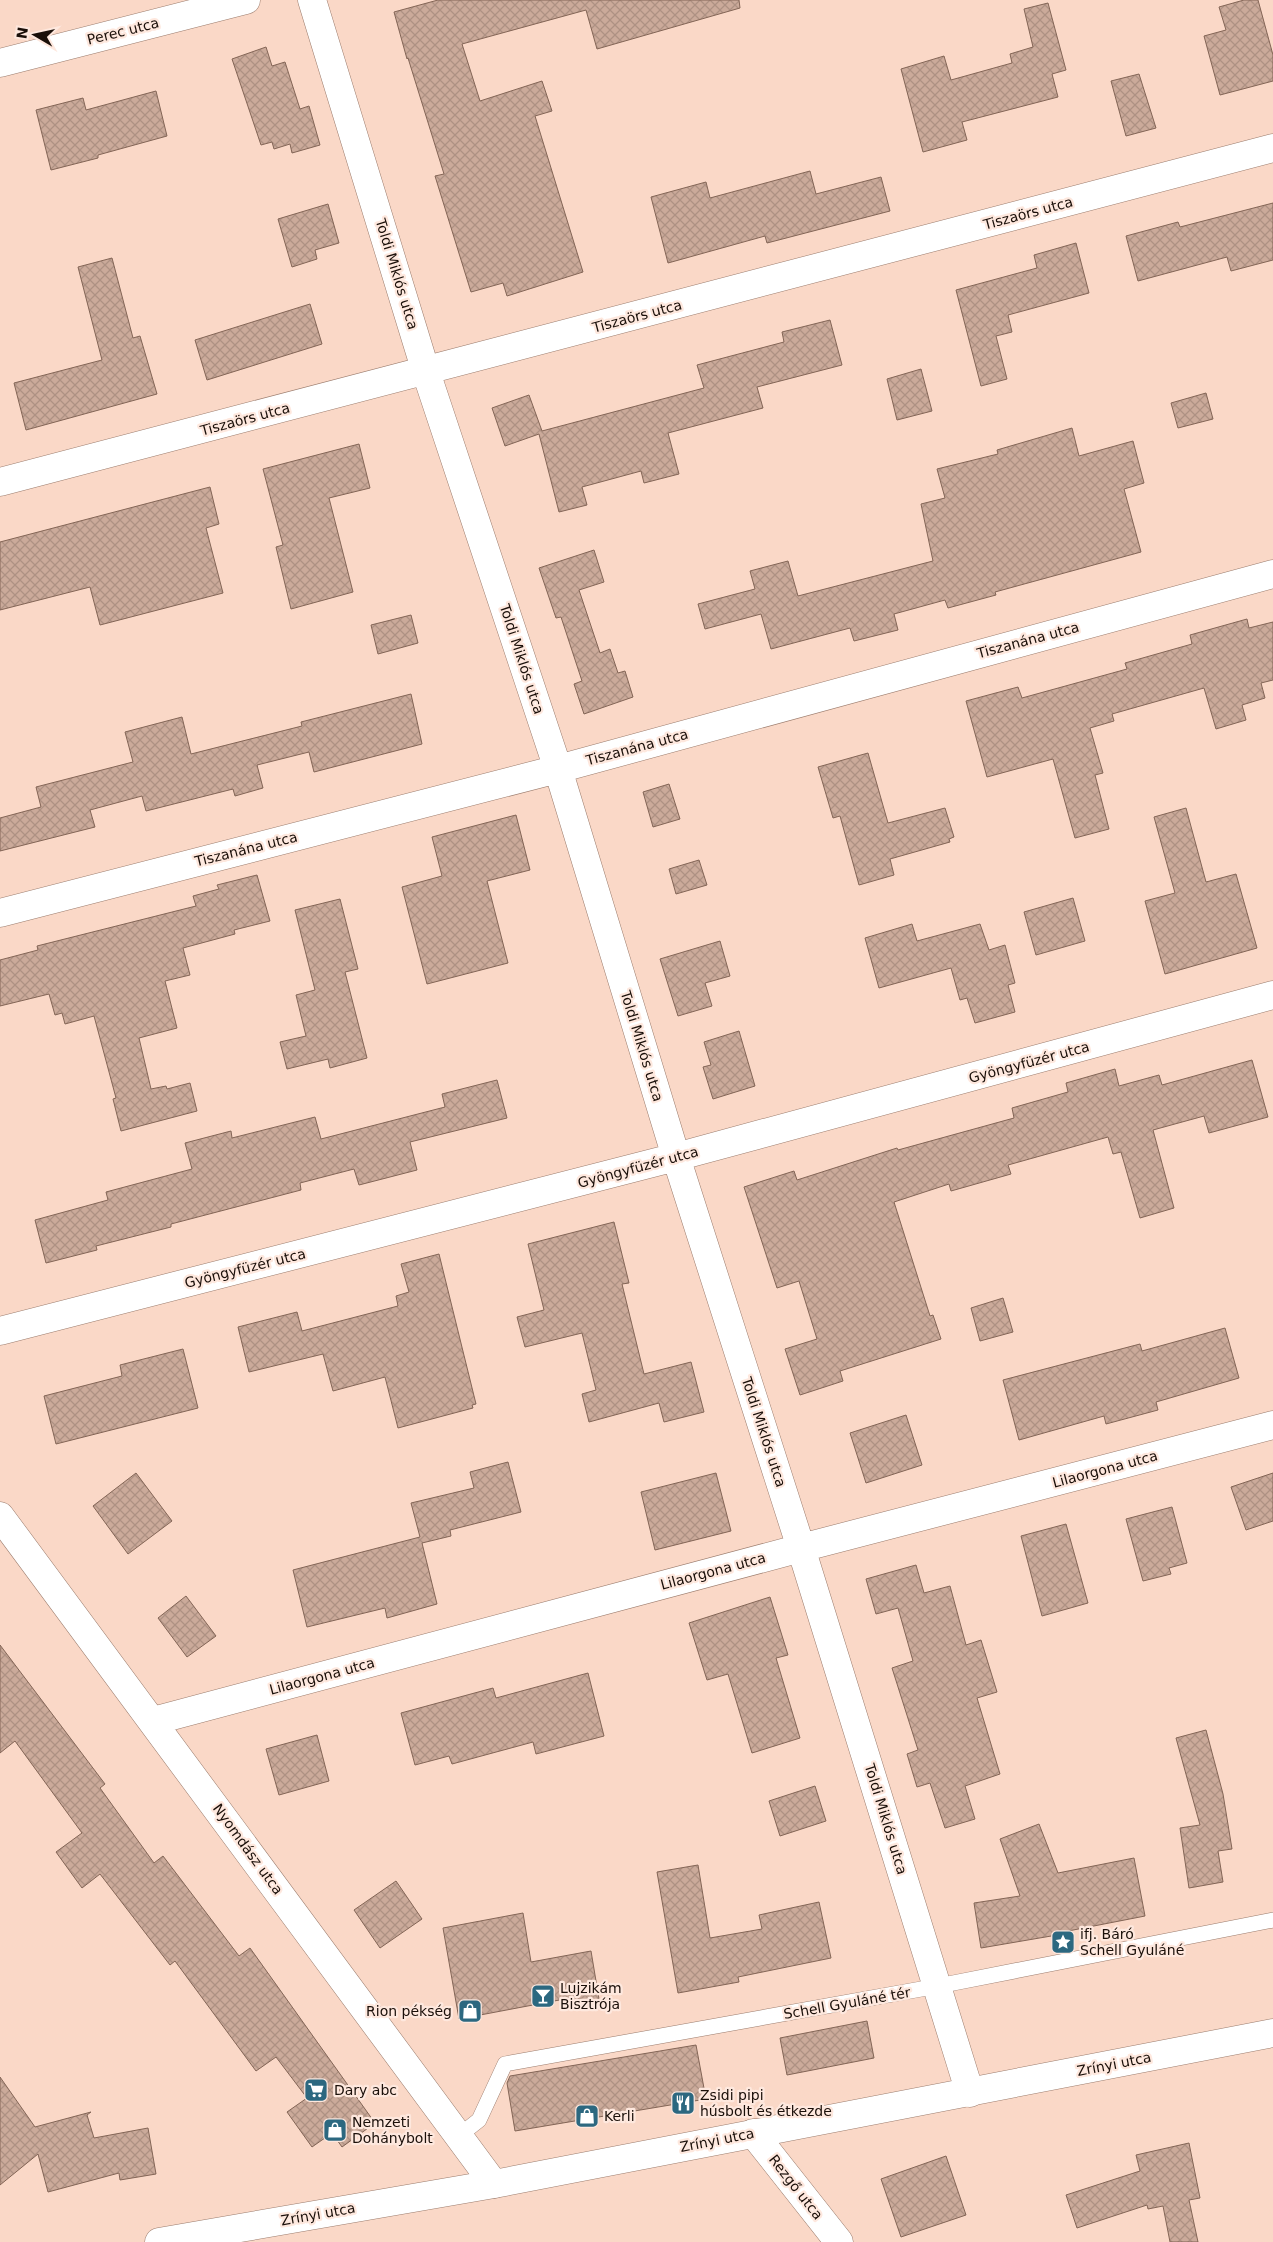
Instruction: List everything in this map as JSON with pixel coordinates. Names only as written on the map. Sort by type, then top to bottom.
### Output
[{"type":"street","name":"Perec utca","points":[[0,63],[246,0]]},
{"type":"street","name":"Toldi Miklós utca","points":[[312,0],[426,372],[558,769],[676,1157],[801,1548],[970,2093]]},
{"type":"street","name":"Tiszaörs utca","points":[[0,482],[426,372],[1273,148]]},
{"type":"street","name":"Tiszanána utca","points":[[0,913],[558,769],[1273,574]]},
{"type":"street","name":"Gyöngyfüzér utca","points":[[0,1331],[676,1157],[1273,995]]},
{"type":"street","name":"Lilaorgona utca","points":[[154,1721],[801,1548],[1273,1425]]},
{"type":"street","name":"Nyomdász utca","points":[[0,1516],[154,1721],[494,2184]]},
{"type":"street","name":"Zrínyi utca","points":[[159,2242],[494,2184],[1273,2033]]},
{"type":"street","name":"Rezgő utca","points":[[753,2133],[839,2242]]},
{"type":"lane","name":"Schell Gyuláné tér","points":[[460,2136],[479,2120],[505,2064],[938,1986],[1273,1920]]},
{"type":"building","points":[[438,0],[739,0],[740,8],[597,49],[586,10],[462,44],[480,101],[542,81],[552,111],[535,116],[583,272],[507,296],[503,283],[471,292],[435,176],[444,174],[394,12]]},
{"type":"building","points":[[1244,0],[1258,0],[1273,55],[1273,81],[1220,95],[1204,36],[1226,30],[1219,7]]},
{"type":"building","points":[[1048,3],[1066,70],[1052,74],[1058,97],[962,122],[967,140],[923,152],[901,69],[944,56],[951,80],[1012,63],[1010,54],[1033,47],[1024,9]]},
{"type":"building","points":[[266,47],[272,66],[285,62],[300,109],[309,106],[320,145],[292,153],[290,144],[274,149],[272,142],[261,145],[232,59]]},
{"type":"building","points":[[1139,74],[1156,128],[1126,136],[1111,81]]},
{"type":"building","points":[[156,91],[167,136],[98,155],[98,158],[51,170],[36,110],[83,98],[86,110]]},
{"type":"building","points":[[810,171],[816,194],[881,177],[890,211],[767,243],[765,236],[668,263],[651,197],[706,182],[710,198]]},
{"type":"building","points":[[1273,203],[1273,260],[1231,271],[1227,257],[1138,281],[1126,236],[1178,222],[1180,227]]},
{"type":"building","points":[[328,204],[339,243],[315,250],[317,259],[292,267],[278,219]]},
{"type":"building","points":[[1076,243],[1089,293],[1008,315],[1012,332],[996,336],[1007,379],[981,386],[956,290],[1037,268],[1034,255]]},
{"type":"building","points":[[112,258],[133,338],[140,336],[157,394],[26,430],[14,383],[102,360],[78,267]]},
{"type":"building","points":[[310,304],[322,344],[207,380],[195,340]]},
{"type":"building","points":[[830,320],[842,365],[757,387],[763,408],[668,433],[679,474],[644,483],[641,471],[582,487],[587,505],[559,512],[539,434],[505,446],[492,408],[529,395],[542,431],[704,388],[697,365],[784,342],[782,332]]},
{"type":"building","points":[[921,369],[932,411],[897,420],[887,379]]},
{"type":"building","points":[[1206,393],[1213,419],[1178,428],[1171,403]]},
{"type":"building","points":[[1072,428],[1079,456],[1133,441],[1144,483],[1124,489],[1141,552],[995,592],[996,595],[948,608],[945,600],[894,614],[898,630],[854,641],[850,628],[771,649],[761,614],[705,629],[698,604],[755,589],[750,571],[788,561],[798,596],[933,561],[921,504],[945,498],[937,469],[998,454],[997,450]]},
{"type":"building","points":[[359,444],[370,488],[329,498],[353,592],[291,609],[276,547],[283,545],[263,469]]},
{"type":"building","points":[[210,487],[219,524],[206,528],[223,593],[100,625],[90,587],[0,610],[0,542]]},
{"type":"building","points":[[594,550],[604,582],[579,590],[600,653],[610,649],[618,673],[625,671],[633,697],[584,714],[574,684],[582,681],[561,617],[556,618],[539,568]]},
{"type":"building","points":[[411,615],[418,643],[378,654],[371,625]]},
{"type":"building","points":[[1247,619],[1249,628],[1273,622],[1273,680],[1261,683],[1265,698],[1242,705],[1246,720],[1216,729],[1204,688],[1112,714],[1114,721],[1090,728],[1103,773],[1095,775],[1109,829],[1075,838],[1053,759],[987,777],[966,701],[1018,687],[1022,698],[1127,669],[1125,663],[1192,644],[1190,635]]},
{"type":"building","points":[[411,694],[422,744],[314,772],[309,752],[257,765],[263,788],[235,796],[233,789],[146,811],[142,796],[90,810],[95,827],[0,851],[0,818],[41,807],[36,787],[133,762],[125,732],[182,717],[191,754],[302,726],[301,722]]},
{"type":"building","points":[[868,753],[888,823],[945,808],[954,837],[949,839],[950,842],[890,859],[894,875],[859,885],[840,816],[833,818],[818,767]]},
{"type":"building","points":[[669,784],[680,819],[653,827],[643,792]]},
{"type":"building","points":[[1186,808],[1206,882],[1236,874],[1257,948],[1165,974],[1145,901],[1175,893],[1154,817]]},
{"type":"building","points":[[516,815],[530,870],[487,881],[508,963],[427,984],[402,887],[442,876],[432,837]]},
{"type":"building","points":[[699,860],[707,885],[676,894],[669,869]]},
{"type":"building","points":[[257,875],[270,921],[234,930],[235,934],[183,948],[190,975],[165,981],[177,1028],[139,1038],[151,1089],[166,1086],[167,1089],[190,1083],[197,1111],[121,1131],[113,1099],[116,1098],[94,1016],[65,1024],[62,1013],[55,1015],[49,994],[0,1006],[0,960],[38,950],[37,946],[196,906],[193,896],[219,889],[217,885]]},
{"type":"building","points":[[1073,898],[1085,941],[1036,955],[1024,912]]},
{"type":"building","points":[[340,899],[358,969],[345,972],[367,1058],[330,1068],[328,1059],[287,1069],[280,1042],[306,1036],[296,995],[315,990],[295,910]]},
{"type":"building","points":[[912,924],[917,941],[980,924],[989,950],[1005,945],[1015,983],[1008,985],[1015,1012],[975,1023],[967,998],[960,1000],[951,968],[879,988],[865,938]]},
{"type":"building","points":[[720,941],[730,976],[705,983],[712,1006],[678,1016],[660,959]]},
{"type":"building","points":[[739,1031],[755,1086],[713,1099],[703,1067],[711,1065],[704,1042]]},
{"type":"building","points":[[1252,1060],[1268,1117],[1209,1133],[1204,1116],[1153,1130],[1174,1208],[1140,1218],[1121,1152],[1113,1154],[1108,1137],[1008,1165],[1011,1174],[951,1191],[949,1184],[894,1202],[930,1316],[933,1315],[941,1339],[840,1371],[843,1381],[800,1395],[785,1349],[817,1339],[799,1281],[777,1288],[744,1187],[794,1171],[797,1180],[897,1148],[898,1150],[1014,1118],[1012,1108],[1068,1092],[1066,1083],[1115,1069],[1119,1086],[1159,1075],[1162,1085]]},
{"type":"building","points":[[497,1080],[507,1118],[410,1142],[417,1170],[359,1185],[354,1169],[300,1183],[301,1190],[171,1224],[171,1227],[96,1246],[97,1250],[46,1263],[35,1220],[108,1200],[106,1192],[192,1169],[185,1143],[231,1131],[232,1138],[315,1117],[321,1139],[445,1107],[442,1094]]},
{"type":"building","points":[[614,1222],[629,1283],[622,1284],[644,1374],[691,1362],[704,1412],[664,1422],[659,1403],[589,1422],[582,1394],[596,1390],[582,1333],[525,1347],[517,1317],[544,1310],[528,1244]]},
{"type":"building","points":[[439,1254],[476,1404],[472,1405],[473,1408],[398,1428],[385,1377],[333,1391],[323,1354],[249,1372],[238,1327],[297,1312],[302,1331],[398,1306],[396,1296],[409,1292],[401,1264]]},
{"type":"building","points":[[1003,1298],[1013,1332],[980,1341],[971,1308]]},
{"type":"building","points":[[1225,1328],[1239,1378],[1156,1402],[1158,1410],[1106,1424],[1104,1416],[1019,1440],[1003,1380],[1140,1344],[1142,1351]]},
{"type":"building","points":[[183,1349],[198,1408],[56,1444],[44,1396],[122,1376],[120,1365]]},
{"type":"building","points":[[906,1415],[922,1465],[866,1483],[850,1433]]},
{"type":"building","points":[[508,1462],[521,1512],[450,1530],[451,1536],[422,1543],[437,1604],[387,1618],[385,1608],[307,1627],[293,1570],[420,1537],[411,1503],[474,1488],[470,1472]]},
{"type":"building","points":[[136,1473],[172,1521],[128,1554],[93,1506]]},
{"type":"building","points":[[716,1473],[731,1531],[655,1550],[641,1492]]},
{"type":"building","points":[[1273,1473],[1273,1521],[1246,1530],[1231,1487]]},
{"type":"building","points":[[1172,1507],[1187,1563],[1169,1568],[1171,1574],[1143,1581],[1126,1519]]},
{"type":"building","points":[[1066,1524],[1088,1603],[1042,1616],[1021,1536]]},
{"type":"building","points":[[916,1565],[924,1593],[950,1586],[966,1645],[981,1640],[997,1692],[977,1698],[1000,1774],[965,1786],[975,1819],[945,1828],[930,1783],[917,1787],[907,1754],[918,1750],[892,1668],[913,1661],[898,1608],[876,1614],[866,1579]]},
{"type":"building","points":[[186,1596],[216,1636],[187,1657],[158,1618]]},
{"type":"building","points":[[770,1597],[788,1655],[776,1658],[800,1738],[752,1753],[728,1674],[707,1680],[689,1623]]},
{"type":"building","points":[[0,1645],[105,1784],[100,1788],[154,1863],[163,1856],[239,1956],[250,1948],[375,2123],[342,2147],[332,2133],[312,2147],[287,2112],[307,2098],[276,2057],[256,2071],[175,1961],[170,1965],[100,1874],[82,1888],[56,1852],[82,1833],[15,1741],[0,1753]]},
{"type":"building","points":[[588,1673],[604,1736],[536,1754],[533,1742],[452,1764],[449,1756],[415,1765],[401,1713],[493,1688],[496,1698]]},
{"type":"building","points":[[1206,1730],[1223,1794],[1232,1849],[1218,1851],[1223,1882],[1189,1888],[1180,1828],[1200,1825],[1176,1738]]},
{"type":"building","points":[[317,1735],[329,1781],[279,1795],[266,1749]]},
{"type":"building","points":[[815,1786],[826,1821],[780,1836],[769,1801]]},
{"type":"building","points":[[1039,1824],[1058,1873],[1134,1858],[1145,1916],[1063,1932],[1063,1934],[981,1948],[974,1903],[1020,1896],[1000,1839]]},
{"type":"building","points":[[698,1865],[710,1938],[762,1929],[759,1915],[819,1902],[831,1958],[738,1977],[739,1982],[678,1993],[657,1872]]},
{"type":"building","points":[[396,1881],[422,1919],[380,1948],[354,1910]]},
{"type":"building","points":[[523,1913],[531,1962],[591,1951],[600,2005],[572,2010],[570,1998],[459,2019],[443,1928]]},
{"type":"building","points":[[867,2021],[874,2058],[787,2075],[780,2038]]},
{"type":"building","points":[[696,2045],[706,2099],[515,2131],[507,2083],[510,2076]]},
{"type":"building","points":[[0,2077],[35,2127],[91,2112],[87,2115],[94,2138],[148,2128],[156,2174],[120,2180],[119,2173],[48,2192],[38,2154],[0,2185]]},
{"type":"building","points":[[1189,2143],[1200,2198],[1189,2200],[1198,2242],[1170,2242],[1163,2206],[1148,2209],[1147,2205],[1077,2228],[1066,2195],[1140,2171],[1136,2155]]},
{"type":"building","points":[[946,2156],[966,2215],[901,2237],[881,2179]]},
{"type":"place","name":"ifj. Báró Schell Gyuláné","points":[[1063,1942]]},
{"type":"place","name":"Lujzikám Bisztrója","points":[[543,1996]]},
{"type":"place","name":"Rion pékség","points":[[470,2011]]},
{"type":"place","name":"Dary abc","points":[[316,2090]]},
{"type":"place","name":"Zsidi pipi húsbolt és étkezde","points":[[683,2103]]},
{"type":"place","name":"Kerli","points":[[587,2116]]},
{"type":"place","name":"Nemzeti Dohánybolt","points":[[335,2130]]}]
